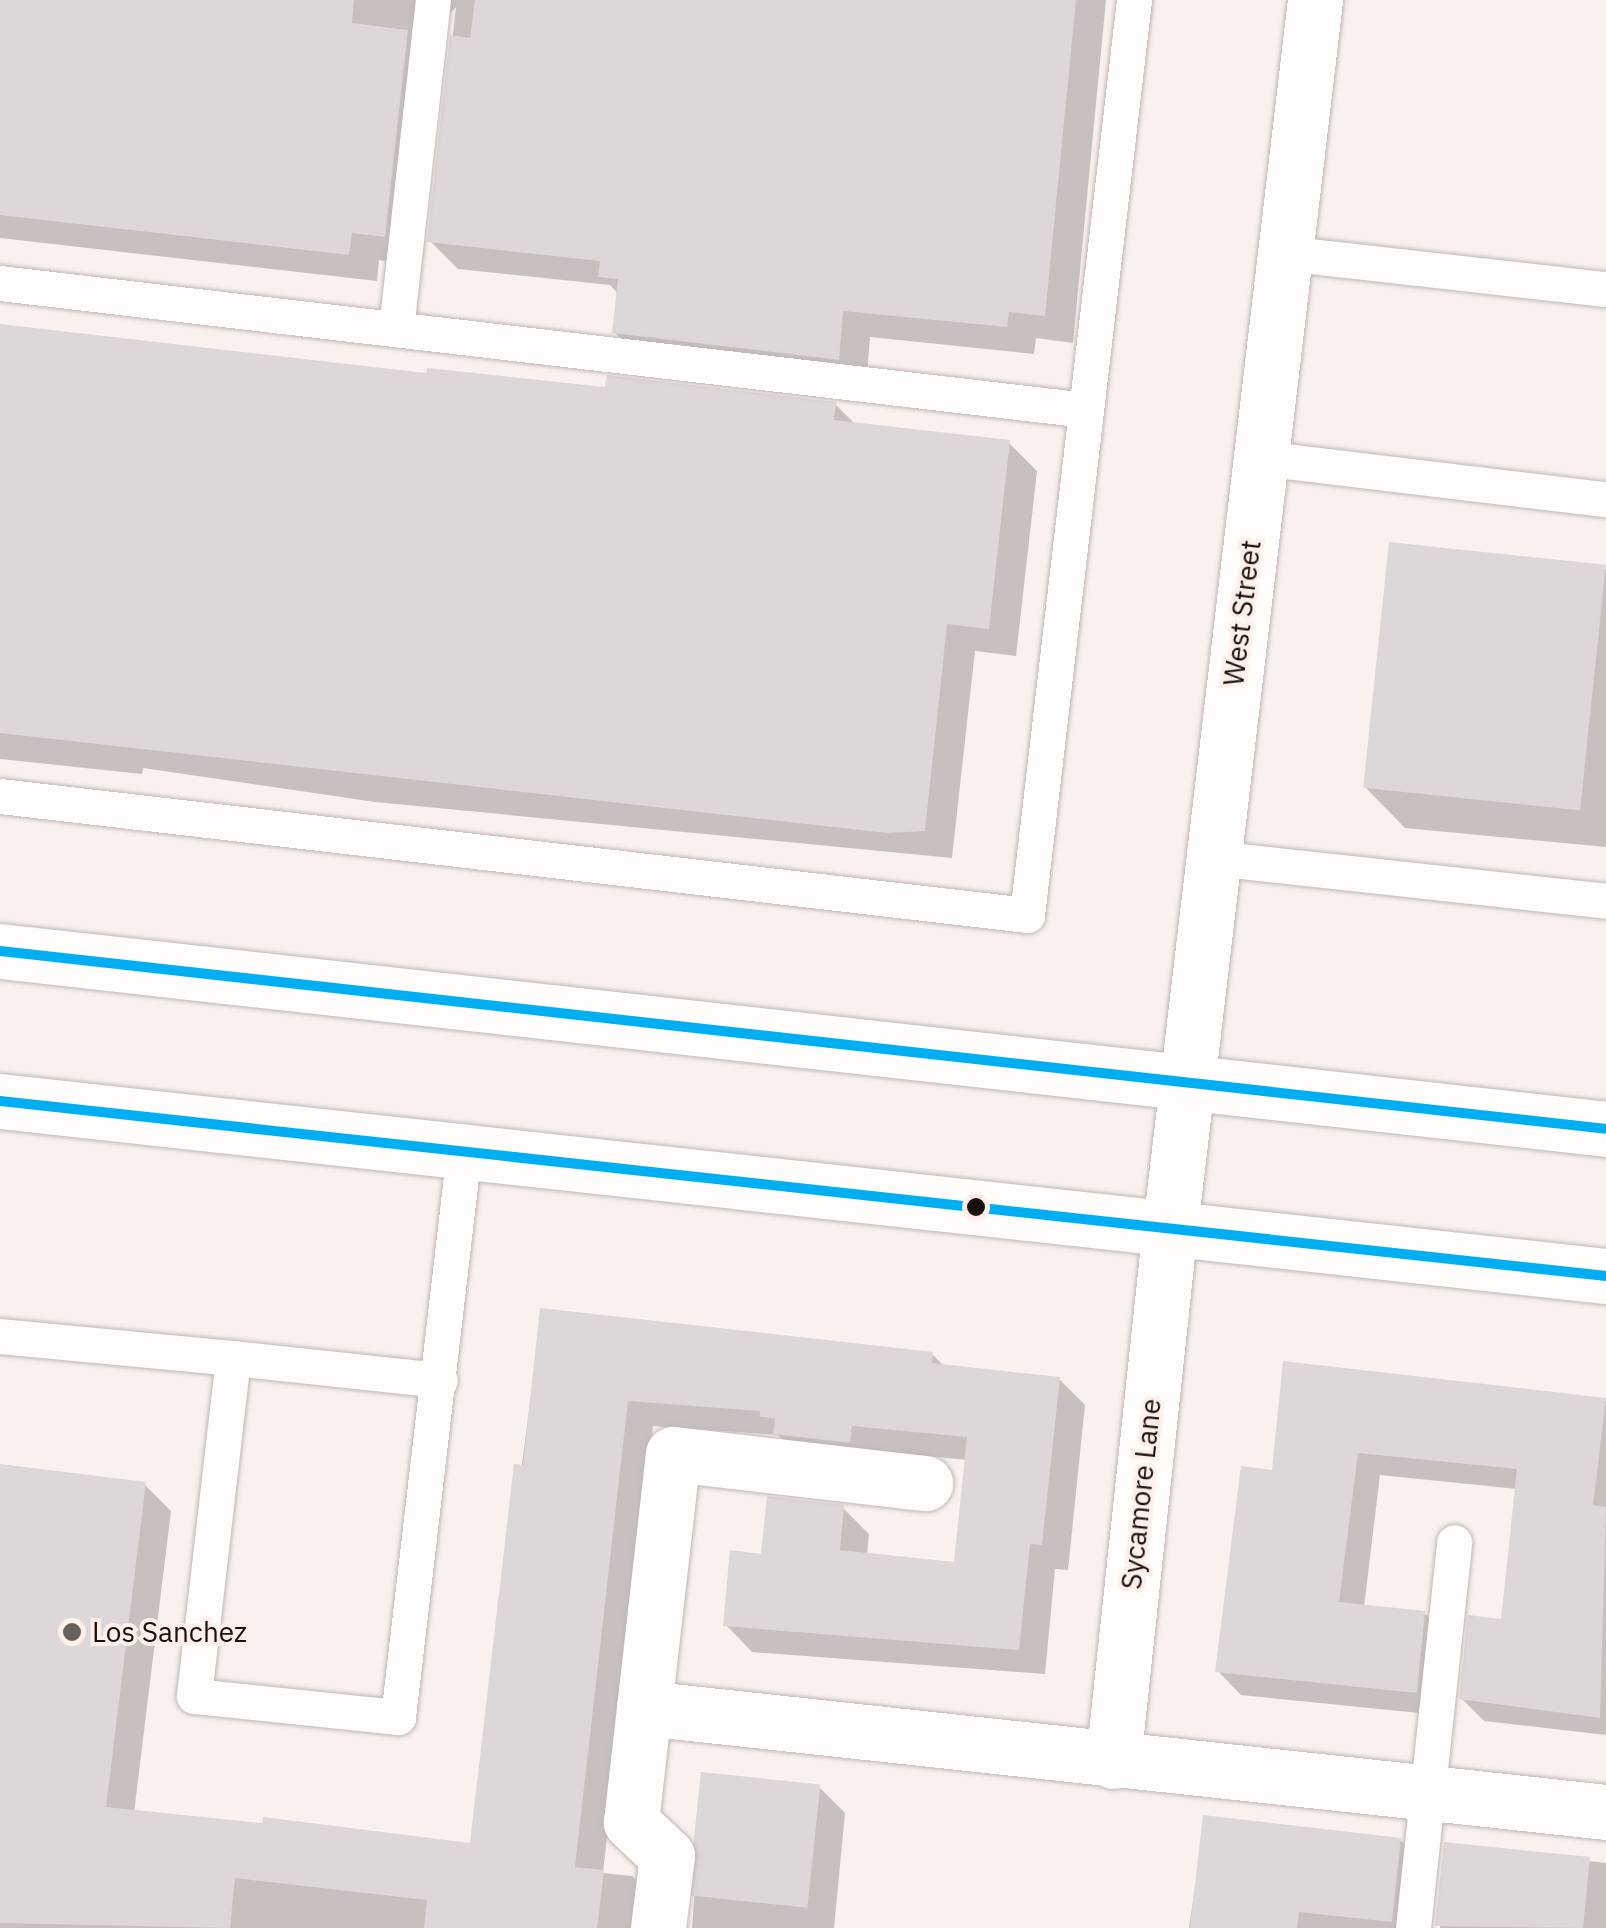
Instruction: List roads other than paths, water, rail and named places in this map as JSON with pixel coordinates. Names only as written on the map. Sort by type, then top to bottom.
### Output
[{"type":"main road","name":"West Street","points":[[1170,1227],[1315,0]]},
{"type":"main road","points":[[0,951],[1606,1129]]},
{"type":"main road","points":[[0,1101],[1606,1276]]},
{"type":"main road","name":"Sycamore Lane","points":[[1113,1761],[1170,1227]]},
{"type":"main road","points":[[658,1928],[666,1856],[631,1822],[673,1454],[925,1483]]},
{"type":"main road","points":[[644,1708],[1606,1812]]},
{"type":"lane","points":[[396,329],[433,0]]},
{"type":"lane","points":[[0,796],[1027,915],[1134,0]]},
{"type":"lane","points":[[1284,253],[1606,288]]},
{"type":"lane","points":[[0,283],[1086,410]]},
{"type":"lane","points":[[1260,458],[1606,500]]},
{"type":"lane","points":[[1213,858],[1606,900]]},
{"type":"lane","points":[[233,1358],[194,1696],[398,1718],[464,1151]]},
{"type":"lane","points":[[0,1336],[440,1380]]},
{"type":"lane","points":[[1413,1928],[1454,1542]]},
{"type":"place","name":"Los Sanchez","points":[[72,1632]]}]
